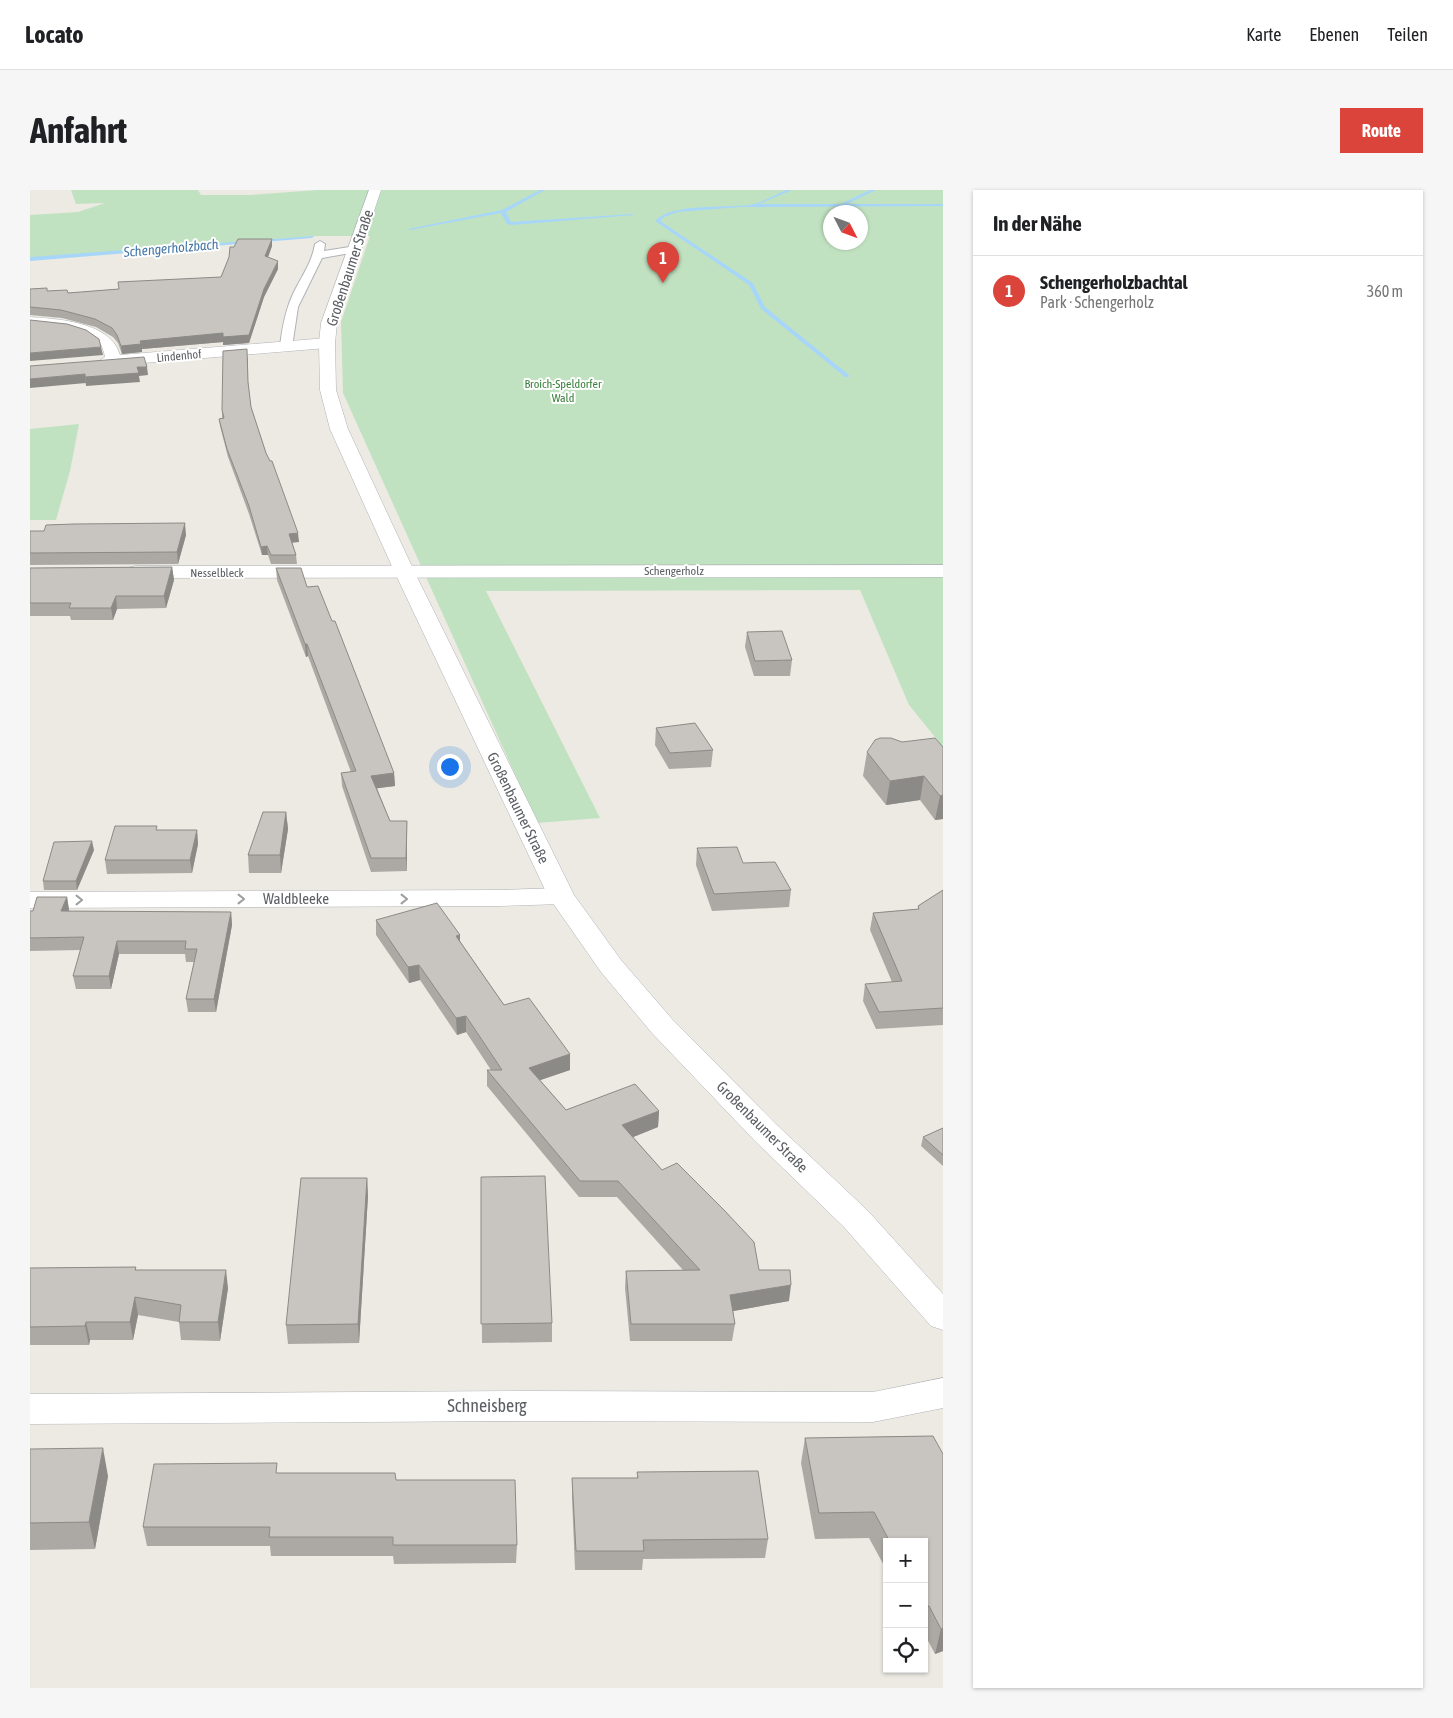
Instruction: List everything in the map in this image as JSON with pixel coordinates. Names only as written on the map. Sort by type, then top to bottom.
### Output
[{"type":"street","name":"Großenbaumer Straße","points":[[375,190],[330,323],[327,343],[328,390],[339,428],[405,573],[562,896],[611,966],[662,1026],[766,1133],[856,1219],[943,1317]]},
{"type":"street","points":[[30,322],[72,327],[98,336],[108,342],[114,361]]},
{"type":"street","name":"Lindenhof","points":[[95,362],[327,343]]},
{"type":"street","name":"Schengerholz","points":[[405,573],[943,571]]},
{"type":"street","name":"Nesselbleck","points":[[116,572],[405,573]]},
{"type":"street","name":"Waldbleeke","points":[[30,900],[499,898],[562,896]]},
{"type":"street","name":"Schneisberg","points":[[30,1409],[527,1406],[873,1407],[943,1393]]},
{"type":"lane","points":[[286,347],[289,320],[297,295],[319,255],[320,244]]},
{"type":"lane","points":[[319,255],[356,249]]},
{"type":"green space","name":"Broich-Speldorfer Wald","points":[[71,190],[198,190],[201,195],[251,195],[317,190],[943,190],[943,747],[909,705],[860,590],[486,591],[600,818],[537,823],[343,393],[341,322],[370,236],[317,236],[30,259],[30,215],[78,212],[105,203],[76,204]]},
{"type":"green space","points":[[79,424],[70,471],[56,520],[30,520],[30,429]]},
{"type":"building","points":[[238,239],[272,239],[265,256],[278,261],[264,289],[249,335],[223,337],[223,333],[140,341],[141,344],[121,346],[112,328],[95,319],[61,310],[30,307],[30,289],[47,288],[47,291],[67,290],[68,293],[119,289],[118,282],[221,277],[229,257],[230,247],[234,247]]},
{"type":"building","points":[[30,320],[67,324],[86,330],[99,339],[101,347],[30,353]]},
{"type":"building","points":[[247,349],[251,407],[266,453],[270,461],[272,461],[298,533],[289,534],[296,555],[271,555],[267,546],[261,547],[249,506],[227,449],[219,419],[224,418],[222,410],[223,351]]},
{"type":"building","points":[[144,357],[147,367],[137,367],[139,373],[85,377],[85,374],[30,379],[30,366]]},
{"type":"building","points":[[185,523],[177,552],[30,553],[30,531],[44,531],[46,525]]},
{"type":"building","points":[[172,567],[164,596],[116,596],[111,608],[69,608],[71,603],[30,603],[30,568]]},
{"type":"building","points":[[276,568],[301,568],[307,587],[318,586],[332,621],[335,621],[394,773],[371,776],[390,821],[407,821],[406,858],[371,858],[341,773],[356,771]]},
{"type":"building","points":[[782,631],[792,660],[755,661],[747,632]]},
{"type":"building","points":[[695,723],[713,750],[670,753],[656,728]]},
{"type":"building","points":[[891,738],[902,742],[935,738],[943,747],[943,795],[940,796],[924,776],[890,781],[867,752],[875,740]]},
{"type":"building","points":[[263,812],[286,812],[280,855],[248,855]]},
{"type":"building","points":[[115,826],[157,826],[156,830],[197,830],[190,860],[105,860]]},
{"type":"building","points":[[92,841],[76,881],[43,881],[54,842]]},
{"type":"building","points":[[737,847],[743,863],[775,862],[791,890],[714,894],[697,848]]},
{"type":"building","points":[[943,890],[943,1008],[879,1012],[865,984],[902,981],[873,913],[919,909],[918,906]]},
{"type":"building","points":[[37,897],[67,897],[61,911],[231,912],[214,999],[186,999],[197,949],[185,949],[186,941],[117,941],[109,976],[73,976],[84,937],[30,938],[30,911],[33,911]]},
{"type":"building","points":[[437,903],[460,935],[456,936],[504,1005],[529,998],[570,1054],[529,1068],[566,1110],[635,1084],[659,1111],[622,1125],[662,1170],[677,1163],[724,1210],[754,1242],[759,1270],[790,1270],[791,1285],[730,1295],[735,1324],[631,1324],[626,1271],[700,1270],[618,1181],[580,1181],[487,1070],[502,1070],[466,1016],[456,1018],[419,965],[408,967],[376,920]]},
{"type":"building","points":[[943,1128],[943,1155],[923,1137]]},
{"type":"building","points":[[545,1176],[552,1323],[481,1324],[481,1177]]},
{"type":"building","points":[[301,1178],[367,1178],[358,1324],[286,1325]]},
{"type":"building","points":[[136,1267],[135,1270],[226,1270],[218,1322],[179,1322],[181,1305],[135,1297],[130,1322],[86,1322],[85,1326],[30,1327],[30,1268]]},
{"type":"building","points":[[933,1436],[943,1454],[943,1628],[941,1629],[928,1606],[928,1538],[888,1538],[874,1512],[819,1513],[805,1438]]},
{"type":"building","points":[[103,1448],[89,1522],[30,1523],[30,1449]]},
{"type":"building","points":[[277,1463],[276,1473],[395,1473],[396,1480],[515,1480],[517,1545],[393,1545],[393,1537],[269,1537],[270,1527],[143,1527],[154,1464]]},
{"type":"building","points":[[758,1471],[768,1539],[643,1540],[644,1551],[576,1551],[572,1478],[638,1478],[637,1472]]},
{"type":"waterway","name":"Schengerholzbach","points":[[503,211],[543,190]]},
{"type":"waterway","points":[[754,205],[790,190]]},
{"type":"waterway","points":[[843,204],[874,190]]},
{"type":"waterway","points":[[847,376],[763,308],[751,284],[657,221],[662,216],[677,211],[740,206],[943,205]]},
{"type":"waterway","name":"Schengerholzbach","points":[[410,229],[503,211]]},
{"type":"waterway","points":[[503,211],[509,223],[512,224],[632,215]]},
{"type":"waterway","name":"Schengerholzbach","points":[[30,259],[312,237]]},
{"type":"place","name":"Schengerholzbachtal","points":[[663,283]]}]
